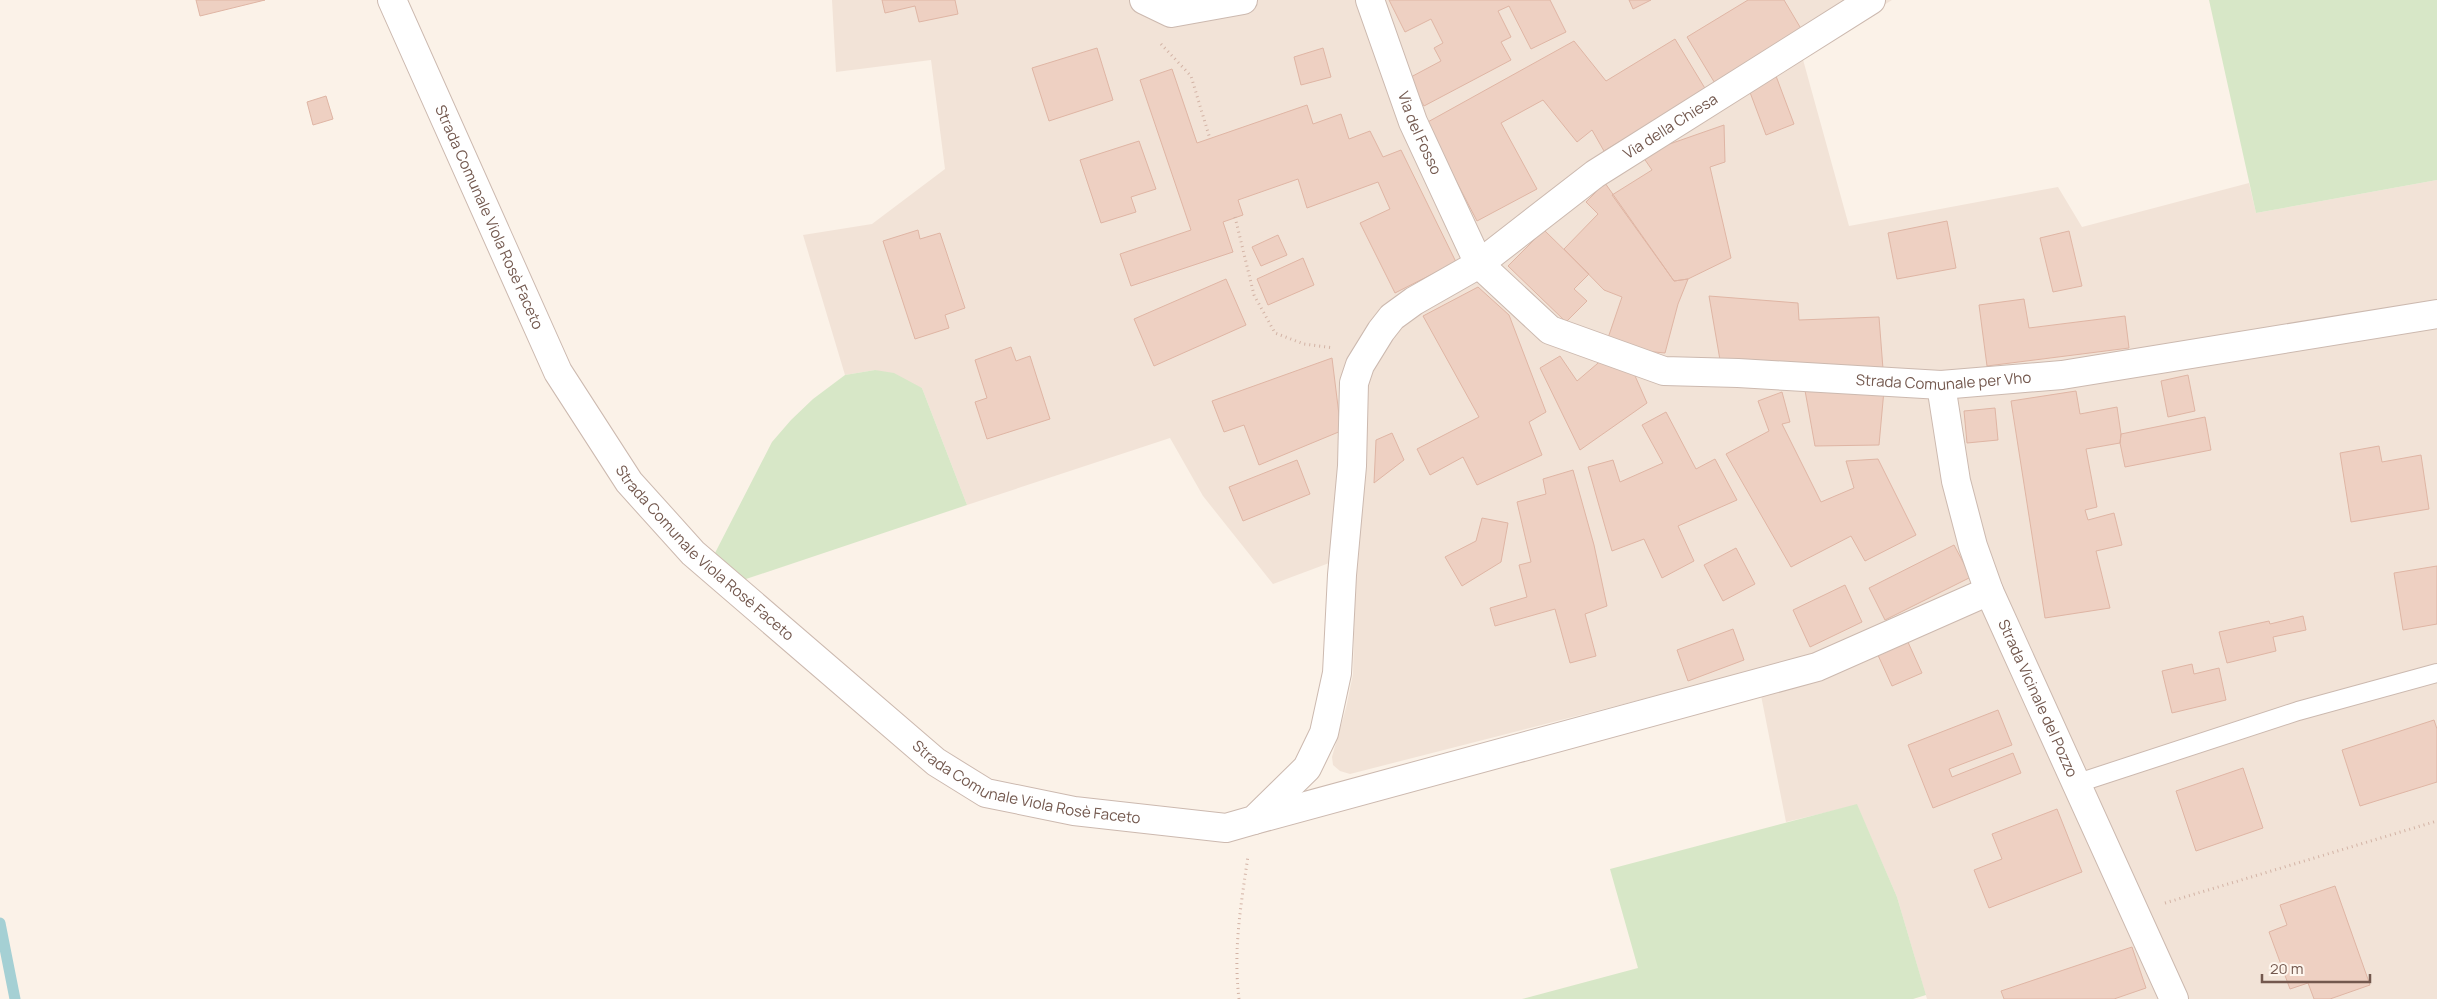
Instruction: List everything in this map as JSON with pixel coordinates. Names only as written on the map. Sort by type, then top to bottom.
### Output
[{"type":"street","name":"Strada Comunale Viola Rosè Faceto","points":[[392,0],[558,372],[630,482],[693,553],[936,762],[986,793],[1074,811],[1226,828],[1817,667],[1989,591]]},
{"type":"street","points":[[1144,0],[1171,13],[1243,0]]},
{"type":"street","name":"Via del Fosso","points":[[1370,0],[1413,122],[1479,264]]},
{"type":"street","name":"Via della Chiesa","points":[[1254,820],[1307,768],[1324,733],[1337,673],[1352,466],[1354,383],[1360,365],[1381,331],[1392,317],[1414,301],[1479,264],[1595,174],[1871,0]]},
{"type":"street","name":"Strada Comunale per Vho","points":[[1479,264],[1550,330],[1664,371],[1738,373],[1941,385],[2062,376],[2316,326],[2437,314]]},
{"type":"street","name":"Strada Vicinale del Pozzo","points":[[1941,385],[1956,481],[1973,546],[1989,591],[2174,999]]},
{"type":"lane","points":[[2075,784],[2298,711],[2437,672]]},
{"type":"path","points":[[1155,37],[1190,76],[1210,139]]},
{"type":"path","points":[[1235,217],[1254,295],[1276,333],[1304,344],[1346,349],[1360,365]]},
{"type":"path","points":[[1239,999],[1235,968],[1238,928],[1254,820]]},
{"type":"path","points":[[2135,913],[2437,821]]},
{"type":"shaded area","points":[[832,0],[1892,0],[1802,56],[1849,226],[2058,187],[2082,227],[2249,183],[2256,213],[2437,180],[2437,999],[1927,999],[1897,897],[1857,805],[1786,822],[1756,670],[1350,774],[1340,771],[1333,765],[1332,757],[1346,708],[1353,674],[1356,553],[1273,584],[1203,496],[1170,438],[967,505],[922,388],[875,370],[845,375],[803,235],[872,224],[945,169],[931,60],[836,72]]},
{"type":"green space","points":[[2209,0],[2437,0],[2437,180],[2256,213]]},
{"type":"green space","points":[[875,370],[894,373],[922,388],[967,505],[743,580],[715,553],[772,442],[813,399],[845,375]]},
{"type":"green space","points":[[1857,804],[1897,897],[1926,995],[1913,999],[1522,999],[1638,968],[1610,869]]},
{"type":"building","points":[[196,0],[265,0],[200,16]]},
{"type":"building","points":[[882,0],[955,0],[958,14],[919,22],[915,6],[885,13]]},
{"type":"building","points":[[1389,0],[1550,0],[1566,32],[1531,49],[1509,6],[1498,11],[1511,37],[1501,42],[1511,60],[1424,106],[1409,78],[1441,61],[1434,48],[1443,43],[1431,19],[1405,32]]},
{"type":"building","points":[[1629,0],[1651,0],[1633,9]]},
{"type":"building","points":[[1748,0],[1784,0],[1803,32],[1716,85],[1687,37]]},
{"type":"building","points":[[1675,39],[1706,90],[1604,151],[1592,130],[1577,142],[1543,100],[1501,123],[1537,189],[1477,221],[1426,123],[1574,41],[1606,81]]},
{"type":"building","points":[[1097,48],[1113,100],[1049,121],[1032,68]]},
{"type":"building","points":[[1323,48],[1331,77],[1301,85],[1294,57]]},
{"type":"building","points":[[1172,69],[1197,143],[1307,105],[1313,124],[1341,114],[1349,139],[1370,131],[1383,157],[1401,150],[1456,262],[1395,293],[1360,223],[1390,209],[1378,182],[1307,208],[1298,179],[1238,200],[1243,215],[1223,222],[1233,252],[1131,286],[1120,254],[1191,230],[1140,80]]},
{"type":"building","points":[[1776,76],[1794,124],[1766,135],[1748,87]]},
{"type":"building","points":[[326,96],[333,119],[313,125],[307,102]]},
{"type":"building","points":[[1724,125],[1725,162],[1710,167],[1731,258],[1688,279],[1674,281],[1612,195],[1652,170],[1641,154]]},
{"type":"building","points":[[1139,141],[1156,189],[1131,197],[1136,212],[1101,223],[1080,160]]},
{"type":"building","points":[[1605,183],[1674,281],[1688,279],[1678,304],[1665,353],[1634,350],[1608,338],[1622,297],[1604,290],[1564,249],[1598,214],[1586,202]]},
{"type":"building","points":[[1947,221],[1956,268],[1897,279],[1888,233]]},
{"type":"building","points":[[918,230],[920,239],[940,233],[965,308],[945,315],[949,328],[915,339],[883,241]]},
{"type":"building","points":[[1544,230],[1589,274],[1574,289],[1587,301],[1566,322],[1508,266]]},
{"type":"building","points":[[2069,231],[2082,286],[2053,292],[2040,238]]},
{"type":"building","points":[[1278,235],[1287,255],[1261,266],[1252,247]]},
{"type":"building","points":[[1303,258],[1314,285],[1268,305],[1257,279]]},
{"type":"building","points":[[1226,279],[1246,325],[1154,366],[1134,319]]},
{"type":"building","points":[[1478,287],[1509,315],[1546,412],[1529,422],[1542,455],[1477,485],[1463,457],[1430,475],[1417,449],[1479,417],[1423,316]]},
{"type":"building","points":[[1709,296],[1798,303],[1799,320],[1879,317],[1883,369],[1720,360]]},
{"type":"building","points":[[2024,299],[2029,328],[2125,316],[2129,348],[1987,366],[1979,305]]},
{"type":"building","points":[[1011,347],[1016,361],[1030,356],[1050,419],[987,439],[975,402],[987,398],[975,360]]},
{"type":"building","points":[[1560,356],[1577,381],[1604,358],[1632,369],[1647,403],[1580,450],[1540,368]]},
{"type":"building","points":[[1332,358],[1341,431],[1259,465],[1244,425],[1224,432],[1212,401]]},
{"type":"building","points":[[2188,375],[2195,411],[2168,417],[2161,381]]},
{"type":"building","points":[[1804,385],[1884,390],[1879,445],[1815,446]]},
{"type":"building","points":[[2076,391],[2080,414],[2117,407],[2121,434],[2120,443],[2086,449],[2097,507],[2085,510],[2088,520],[2114,513],[2122,545],[2096,551],[2110,608],[2045,618],[2011,401]]},
{"type":"building","points":[[1782,392],[1790,422],[1782,424],[1821,502],[1854,488],[1846,461],[1878,459],[1916,535],[1865,561],[1851,536],[1791,567],[1726,454],[1769,431],[1758,401]]},
{"type":"building","points":[[1995,408],[1998,440],[1967,443],[1964,411]]},
{"type":"building","points":[[1666,412],[1696,469],[1715,459],[1737,500],[1678,526],[1694,561],[1662,578],[1644,539],[1612,551],[1588,467],[1613,460],[1620,482],[1663,463],[1642,425]]},
{"type":"building","points":[[2205,417],[2211,450],[2125,467],[2120,443],[2121,434]]},
{"type":"building","points":[[1392,433],[1404,460],[1374,483],[1376,440]]},
{"type":"building","points":[[2379,446],[2382,462],[2421,455],[2429,509],[2351,522],[2340,453]]},
{"type":"building","points":[[1297,460],[1310,494],[1243,521],[1229,487]]},
{"type":"building","points":[[1573,470],[1594,545],[1607,606],[1585,614],[1596,656],[1570,663],[1555,609],[1495,626],[1490,608],[1527,597],[1519,565],[1531,562],[1517,502],[1546,494],[1543,479]]},
{"type":"building","points":[[1482,518],[1508,523],[1501,562],[1462,586],[1445,557],[1476,541]]},
{"type":"building","points":[[1954,545],[1971,577],[1885,620],[1869,588]]},
{"type":"building","points":[[1736,548],[1755,584],[1723,601],[1704,565]]},
{"type":"building","points":[[2437,566],[2437,624],[2403,630],[2394,573]]},
{"type":"building","points":[[1845,585],[1862,622],[1810,647],[1793,610]]},
{"type":"building","points":[[2303,616],[2306,630],[2273,637],[2276,651],[2227,663],[2219,632],[2269,621],[2270,624]]},
{"type":"building","points":[[1733,629],[1744,660],[1688,681],[1677,650]]},
{"type":"building","points":[[1907,640],[1922,673],[1892,686],[1877,653]]},
{"type":"building","points":[[2192,664],[2194,674],[2219,668],[2226,700],[2172,713],[2162,671]]},
{"type":"building","points":[[1998,710],[2012,745],[1949,769],[1952,777],[2013,753],[2021,773],[1933,808],[1908,745]]},
{"type":"building","points":[[2434,720],[2437,729],[2437,782],[2360,806],[2342,750]]},
{"type":"building","points":[[2243,768],[2263,828],[2196,851],[2176,791]]},
{"type":"building","points":[[2057,809],[2082,872],[1989,908],[1974,870],[2002,859],[1992,834]]},
{"type":"building","points":[[2335,886],[2370,985],[2330,999],[2314,999],[2308,983],[2290,989],[2269,932],[2287,925],[2280,905]]},
{"type":"building","points":[[2132,947],[2146,988],[2114,999],[2004,999],[2001,991]]},
{"type":"waterway","points":[[0,923],[15,999]]}]
